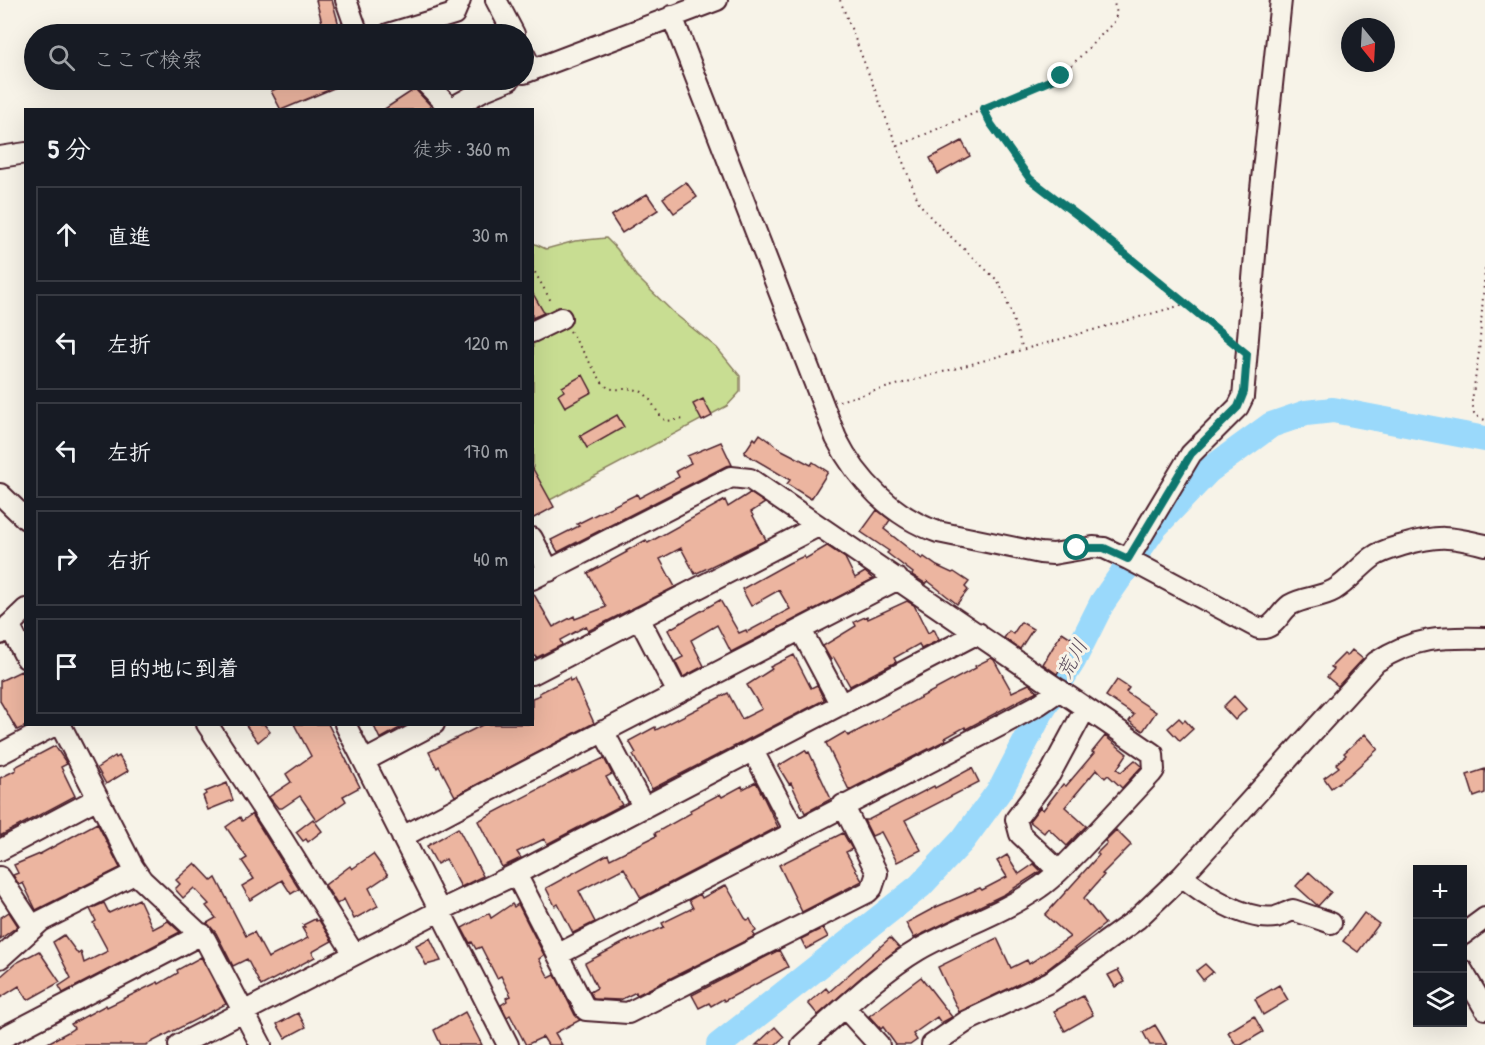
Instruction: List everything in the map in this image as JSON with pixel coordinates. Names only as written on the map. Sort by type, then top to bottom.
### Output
[{"type":"street","points":[[346,0],[354,24]]},
{"type":"street","points":[[420,24],[453,14],[460,0]]},
{"type":"street","points":[[496,0],[509,24]]},
{"type":"street","points":[[534,63],[717,0]]},
{"type":"street","points":[[1128,559],[1191,454],[1238,407],[1244,392],[1259,208],[1281,0]]},
{"type":"street","points":[[672,16],[836,438],[855,471],[894,508],[925,527],[1040,554],[1093,547],[1104,548],[1258,628],[1264,629],[1270,626],[1289,606],[1318,598],[1336,589],[1373,556],[1387,550],[1434,537],[1452,537],[1485,544]]},
{"type":"street","points":[[432,90],[448,108]]},
{"type":"street","points":[[451,108],[488,90]]},
{"type":"street","points":[[0,156],[24,153]]},
{"type":"street","points":[[534,331],[561,318]]},
{"type":"street","points":[[534,546],[541,575],[735,476],[753,480],[1153,754],[1154,770],[1059,871],[1041,886],[1008,906],[948,934],[896,964],[802,1045]]},
{"type":"street","points":[[0,494],[24,517]]},
{"type":"street","points":[[534,673],[818,526]]},
{"type":"street","points":[[402,837],[898,579]]},
{"type":"street","points":[[24,611],[4,630],[24,655]]},
{"type":"street","points":[[639,618],[678,693]]},
{"type":"street","points":[[801,630],[841,705]]},
{"type":"street","points":[[179,1045],[644,808],[978,633]]},
{"type":"street","points":[[932,1045],[967,1021],[1050,982],[1137,919],[1182,876],[1376,662],[1402,646],[1415,642],[1450,637],[1485,638]]},
{"type":"street","points":[[559,954],[1001,725],[1060,690]]},
{"type":"street","points":[[1059,871],[1020,834],[1016,819],[1050,774],[1085,709]]},
{"type":"street","points":[[0,754],[54,726]]},
{"type":"street","points":[[59,726],[136,873],[202,934],[261,1045]]},
{"type":"street","points":[[208,726],[354,954]]},
{"type":"street","points":[[346,726],[508,1045]]},
{"type":"street","points":[[364,761],[430,726]]},
{"type":"street","points":[[603,731],[644,808]]},
{"type":"street","points":[[753,751],[795,831]]},
{"type":"street","points":[[0,850],[98,798]]},
{"type":"street","points":[[516,874],[586,1010],[628,1013],[868,892],[872,888],[877,873],[843,806]]},
{"type":"street","points":[[2,954],[33,927],[136,873]]},
{"type":"street","points":[[1182,876],[1194,886],[1236,910],[1254,916],[1277,916],[1293,909],[1331,923]]},
{"type":"street","points":[[0,877],[33,927]]},
{"type":"street","points":[[1467,931],[1485,918]]},
{"type":"street","points":[[4,1040],[202,934]]},
{"type":"street","points":[[1464,973],[1485,1009]]},
{"type":"street","points":[[845,1008],[879,1045]]},
{"type":"path","points":[[840,0],[922,208],[1002,287],[1023,349]]},
{"type":"path","points":[[897,146],[1066,72],[1114,22],[1117,13],[1113,0]]},
{"type":"path","points":[[983,109],[1030,179],[1085,221],[1247,354]]},
{"type":"path","points":[[1485,269],[1479,352],[1472,402],[1474,413],[1485,420]]},
{"type":"path","points":[[534,271],[561,318],[606,386],[612,390],[640,391],[651,401],[661,418],[666,421],[685,419]]},
{"type":"path","points":[[824,405],[1186,304]]},
{"type":"green space","points":[[606,238],[617,249],[636,276],[675,314],[717,348],[740,376],[740,392],[727,406],[534,508],[534,243],[546,249],[575,241]]},
{"type":"building","points":[[316,0],[332,0],[339,24],[322,24]]},
{"type":"building","points":[[329,90],[286,108],[280,108],[271,91]]},
{"type":"building","points":[[413,90],[431,106],[428,108],[386,108]]},
{"type":"building","points":[[962,141],[970,156],[938,174],[930,158]]},
{"type":"building","points":[[686,182],[697,197],[674,213],[663,198]]},
{"type":"building","points":[[647,194],[658,210],[622,233],[611,216]]},
{"type":"building","points":[[534,296],[544,313],[534,317]]},
{"type":"building","points":[[583,375],[592,392],[565,407],[558,395],[564,391],[562,387]]},
{"type":"building","points":[[703,399],[712,416],[702,421],[693,404]]},
{"type":"building","points":[[617,415],[624,427],[587,448],[580,436]]},
{"type":"building","points":[[760,434],[782,450],[811,465],[813,462],[828,472],[811,499],[787,484],[790,480],[744,453],[754,438],[756,440]]},
{"type":"building","points":[[721,442],[732,465],[558,552],[551,540],[579,526],[577,524],[637,494],[639,498],[679,477],[676,471],[691,463],[687,456]]},
{"type":"building","points":[[534,471],[554,507],[534,518]]},
{"type":"building","points":[[750,493],[765,503],[751,512],[766,540],[695,574],[681,548],[660,559],[675,587],[588,631],[586,626],[560,640],[562,645],[536,658],[534,654],[534,594],[553,627],[574,616],[575,619],[606,607],[588,573],[646,540],[648,543],[725,500],[728,507]]},
{"type":"building","points":[[877,510],[890,520],[884,529],[922,559],[924,557],[969,582],[965,587],[968,590],[957,604],[928,581],[926,584],[912,575],[913,573],[887,553],[889,551],[861,532]]},
{"type":"building","points":[[827,546],[845,558],[855,578],[865,572],[873,579],[731,652],[717,625],[691,640],[704,666],[683,677],[675,661],[683,657],[668,630],[720,600],[739,633],[746,630],[747,632],[790,609],[779,590],[751,606],[742,589],[789,563],[804,556],[805,559]]},
{"type":"building","points":[[907,601],[914,605],[928,633],[934,629],[939,640],[921,649],[919,644],[894,658],[896,662],[850,686],[834,658],[831,660],[823,646],[856,626],[854,622],[867,616],[868,619]]},
{"type":"building","points":[[1021,622],[1033,629],[1020,649],[1004,638],[1009,631],[1013,634]]},
{"type":"building","points":[[1062,632],[1076,641],[1057,674],[1043,664]]},
{"type":"building","points":[[1352,650],[1363,659],[1338,686],[1327,677],[1334,669],[1331,667],[1344,654],[1347,656]]},
{"type":"building","points":[[794,655],[811,688],[817,685],[824,700],[652,789],[633,755],[636,753],[629,741],[655,727],[656,730],[728,693],[742,719],[762,709],[747,685],[772,669],[770,667]]},
{"type":"building","points":[[991,658],[1012,692],[1029,684],[1037,691],[849,790],[826,743],[845,732],[848,736]]},
{"type":"building","points":[[21,671],[24,676],[24,726],[26,726],[17,730],[0,701],[0,681]]},
{"type":"building","points":[[569,678],[570,681],[574,679],[594,723],[455,796],[429,752],[480,726],[534,726],[534,697],[540,695],[539,693]]},
{"type":"building","points":[[1117,680],[1129,688],[1126,692],[1156,712],[1143,731],[1129,721],[1134,715],[1106,696]]},
{"type":"building","points":[[1234,696],[1246,709],[1235,720],[1223,707]]},
{"type":"building","points":[[1179,718],[1183,722],[1185,720],[1193,729],[1180,741],[1168,728]]},
{"type":"building","points":[[246,726],[266,726],[270,732],[258,742]]},
{"type":"building","points":[[295,726],[329,726],[360,787],[343,796],[346,801],[317,821],[300,796],[282,808],[278,808],[269,797],[291,782],[286,774],[311,756]]},
{"type":"building","points":[[374,726],[403,726],[380,739]]},
{"type":"building","points":[[1365,734],[1378,749],[1331,788],[1324,778],[1339,767],[1336,764],[1346,755],[1344,753]]},
{"type":"building","points":[[1105,736],[1127,754],[1117,769],[1121,772],[1135,760],[1142,766],[1122,788],[1108,775],[1105,778],[1097,769],[1065,807],[1086,826],[1067,846],[1048,828],[1044,833],[1029,821],[1040,807],[1043,810],[1063,784],[1066,786]]},
{"type":"building","points":[[55,746],[67,764],[61,767],[75,796],[0,836],[0,778],[16,770],[15,767]]},
{"type":"building","points":[[805,750],[809,752],[831,799],[805,813],[791,783],[789,784],[778,766]]},
{"type":"building","points":[[115,756],[116,758],[119,756],[128,771],[106,784],[97,768]]},
{"type":"building","points":[[604,758],[612,774],[606,777],[622,805],[547,844],[544,839],[517,852],[521,858],[502,867],[478,821]]},
{"type":"building","points":[[972,768],[979,782],[905,820],[921,850],[897,862],[881,832],[872,836],[864,820],[934,786],[935,788]]},
{"type":"building","points":[[1485,769],[1485,793],[1474,797],[1467,775]]},
{"type":"building","points":[[756,782],[778,827],[641,898],[624,868],[579,891],[595,922],[573,933],[558,904],[555,906],[546,888],[608,854],[610,859],[656,836],[655,833],[691,813],[690,810],[720,794],[722,797],[742,786],[743,789]]},
{"type":"building","points":[[227,783],[233,800],[208,810],[203,796],[205,792]]},
{"type":"building","points":[[252,814],[299,889],[291,894],[282,880],[250,900],[242,886],[254,879],[242,861],[247,858],[226,827],[240,817],[242,821]]},
{"type":"building","points":[[313,819],[322,831],[308,842],[306,839],[303,841],[296,832]]},
{"type":"building","points":[[97,823],[120,868],[36,910],[23,883],[19,885],[13,875],[18,873],[14,865],[40,854]]},
{"type":"building","points":[[458,828],[483,876],[461,887],[446,859],[437,864],[427,846]]},
{"type":"building","points":[[1116,830],[1131,845],[1102,874],[1104,875],[1084,898],[1105,924],[1044,972],[959,1012],[938,967],[997,938],[1011,968],[1027,960],[1029,964],[1070,937],[1045,915],[1099,855],[1097,853],[1107,843],[1105,841]]},
{"type":"building","points":[[843,833],[852,849],[846,852],[862,881],[802,912],[779,865]]},
{"type":"building","points":[[373,854],[388,875],[369,888],[378,906],[354,919],[344,899],[337,904],[325,885],[350,866],[352,869]]},
{"type":"building","points":[[1007,855],[1019,874],[1034,864],[1041,871],[1005,894],[914,938],[906,923],[934,908],[980,888],[982,890],[1007,877],[997,861]]},
{"type":"building","points":[[195,863],[212,881],[216,878],[246,936],[254,932],[268,958],[308,938],[302,928],[305,927],[303,925],[315,919],[319,920],[332,941],[312,952],[315,957],[261,986],[247,959],[233,966],[216,933],[207,923],[216,918],[206,906],[209,904],[194,888],[183,898],[175,889],[180,884],[176,880]]},
{"type":"building","points":[[1309,872],[1331,892],[1318,906],[1296,886]]},
{"type":"building","points":[[726,885],[745,918],[750,919],[756,931],[753,933],[755,936],[637,995],[636,992],[620,1000],[594,999],[590,992],[597,988],[585,963],[631,939],[632,941],[664,927],[662,923],[693,908],[689,900],[700,894],[702,898]]},
{"type":"building","points":[[139,899],[153,929],[168,921],[180,932],[63,993],[59,986],[71,978],[53,942],[64,935],[78,954],[81,952],[84,963],[108,951],[93,923],[96,921],[90,909],[104,903],[109,913]]},
{"type":"building","points":[[512,904],[514,907],[518,904],[544,955],[539,959],[549,978],[555,975],[575,1015],[580,1020],[555,1033],[562,1045],[548,1045],[543,1037],[526,1045],[510,1015],[507,1017],[501,1005],[507,1001],[506,998],[511,996],[501,976],[497,978],[481,947],[476,949],[472,942],[470,943],[462,928],[489,913],[491,918]]},
{"type":"building","points":[[9,912],[18,926],[0,939],[0,918]]},
{"type":"building","points":[[1364,913],[1379,924],[1358,952],[1343,941]]},
{"type":"building","points":[[823,928],[828,937],[806,949],[801,939]]},
{"type":"building","points":[[430,938],[441,961],[426,965],[416,945]]},
{"type":"building","points":[[890,938],[899,948],[818,1015],[808,1003],[826,988],[829,992]]},
{"type":"building","points":[[779,950],[788,967],[724,1001],[723,999],[711,1006],[709,1003],[699,1008],[692,995]]},
{"type":"building","points":[[39,951],[60,982],[28,1000],[19,986],[0,998],[0,977],[16,963]]},
{"type":"building","points":[[201,957],[226,1004],[146,1045],[44,1045],[74,1028],[71,1024],[106,1005],[107,1007],[158,982],[159,984],[178,973],[177,970]]},
{"type":"building","points":[[1205,964],[1213,972],[1203,980],[1196,971]]},
{"type":"building","points":[[1118,970],[1125,982],[1115,987],[1108,975]]},
{"type":"building","points":[[921,977],[952,1017],[941,1023],[937,1017],[913,1034],[917,1040],[910,1045],[896,1045],[883,1027],[881,1029],[869,1016]]},
{"type":"building","points":[[1279,985],[1288,1000],[1263,1015],[1255,999]]},
{"type":"building","points":[[1083,996],[1093,1015],[1065,1031],[1054,1011]]},
{"type":"building","points":[[465,1012],[482,1045],[441,1045],[434,1030]]},
{"type":"building","points":[[298,1013],[306,1027],[285,1038],[277,1024]]},
{"type":"building","points":[[1254,1016],[1263,1032],[1241,1045],[1236,1045],[1228,1032]]},
{"type":"building","points":[[1155,1025],[1167,1045],[1150,1045],[1143,1032]]},
{"type":"building","points":[[775,1027],[784,1037],[775,1045],[756,1045]]},
{"type":"waterway","name":"荒川","points":[[719,1045],[920,886],[963,840],[1002,787],[1040,714],[1073,661],[1102,603],[1154,528],[1208,471],[1271,425],[1306,413],[1333,410],[1485,439]]},
{"type":"route","points":[[1061,76],[983,109],[1000,138],[1030,179],[1085,221],[1247,354],[1241,403],[1191,454],[1128,559],[1104,548],[1077,548]]}]
